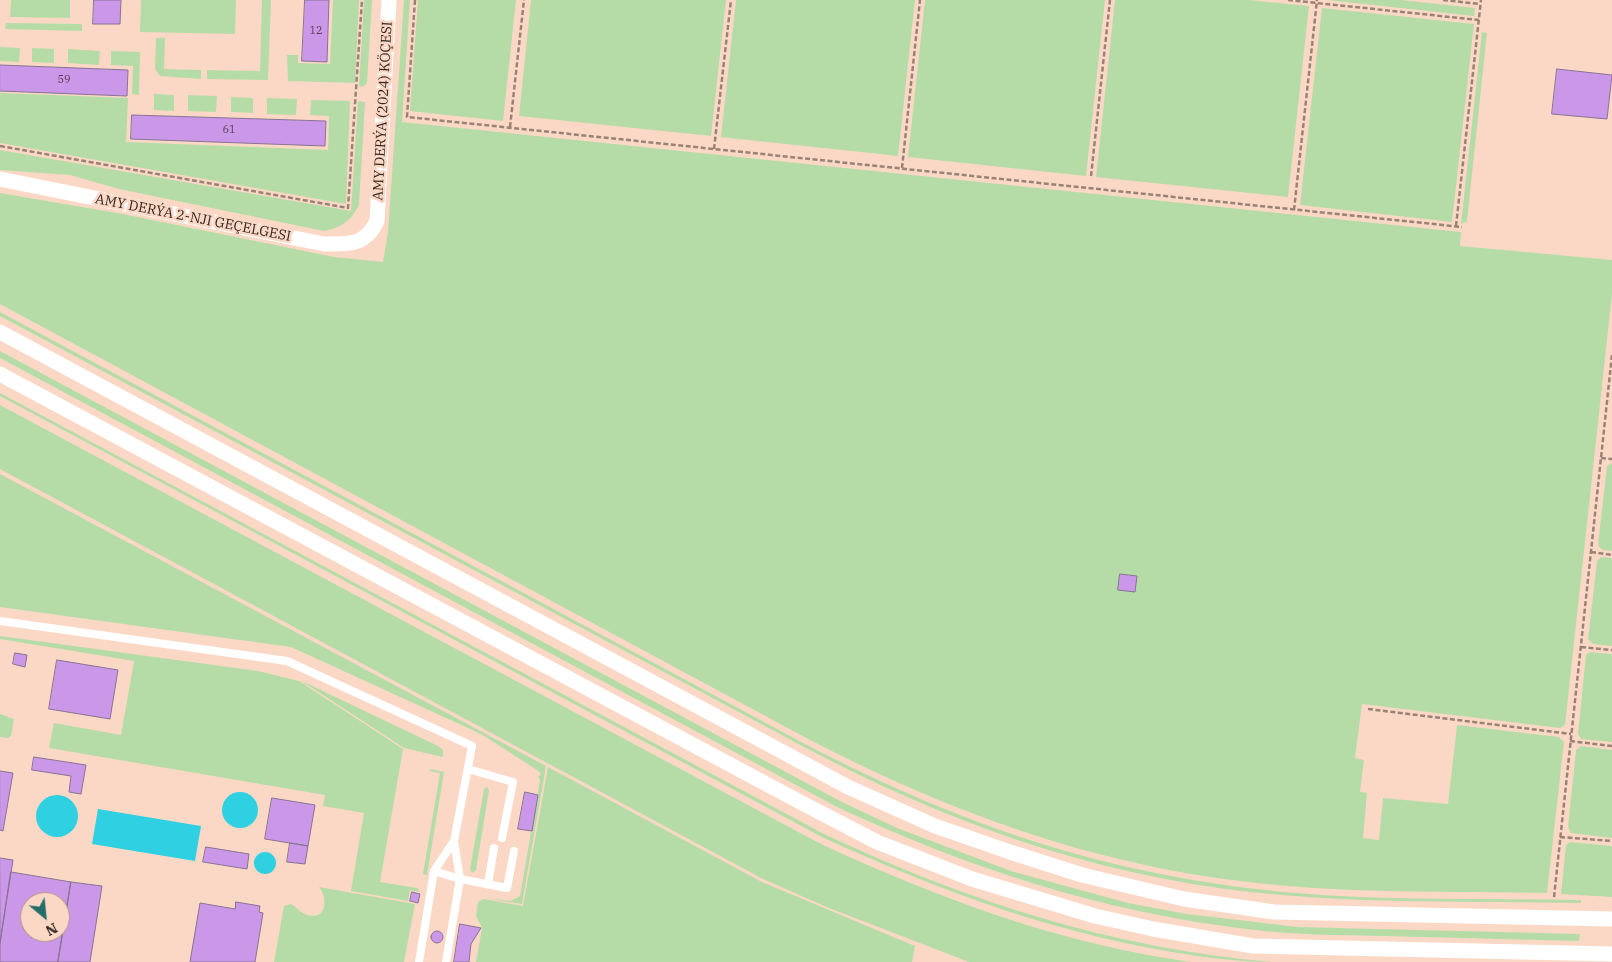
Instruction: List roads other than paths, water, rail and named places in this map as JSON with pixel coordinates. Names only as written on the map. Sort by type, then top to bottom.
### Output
[{"type":"street","name":"AMY DERÝA (2024) KÖÇESI","points":[[376,221],[389,0]]},
{"type":"street","name":"AMY DERÝA 2-NJI GEÇELGESI","points":[[0,179],[324,244],[350,244],[363,239],[372,232],[376,221]]},
{"type":"street","points":[[0,332],[848,787],[935,826],[1082,875],[1184,898],[1274,912],[1612,919]]},
{"type":"street","points":[[0,374],[877,842],[972,878],[1095,916],[1253,946],[1612,954]]},
{"type":"lane","points":[[0,622],[274,659],[296,664],[472,746],[454,841],[460,879],[446,962]]},
{"type":"lane","points":[[468,769],[513,782],[502,838]]},
{"type":"lane","points":[[419,962],[434,871],[454,841]]},
{"type":"lane","points":[[488,884],[494,848]]},
{"type":"lane","points":[[434,871],[460,879],[508,887],[514,851]]},
{"type":"water","points":[[240,792],[253,797],[258,810],[253,823],[240,828],[227,823],[222,810],[227,797]]},
{"type":"water","points":[[61,795],[69,798],[75,804],[78,816],[75,828],[69,834],[53,837],[45,834],[39,828],[36,812],[39,804],[45,798]]},
{"type":"water","points":[[98,809],[201,826],[195,861],[92,844]]},
{"type":"water","points":[[265,852],[273,855],[276,863],[273,871],[265,874],[257,871],[254,863],[257,855]]}]
